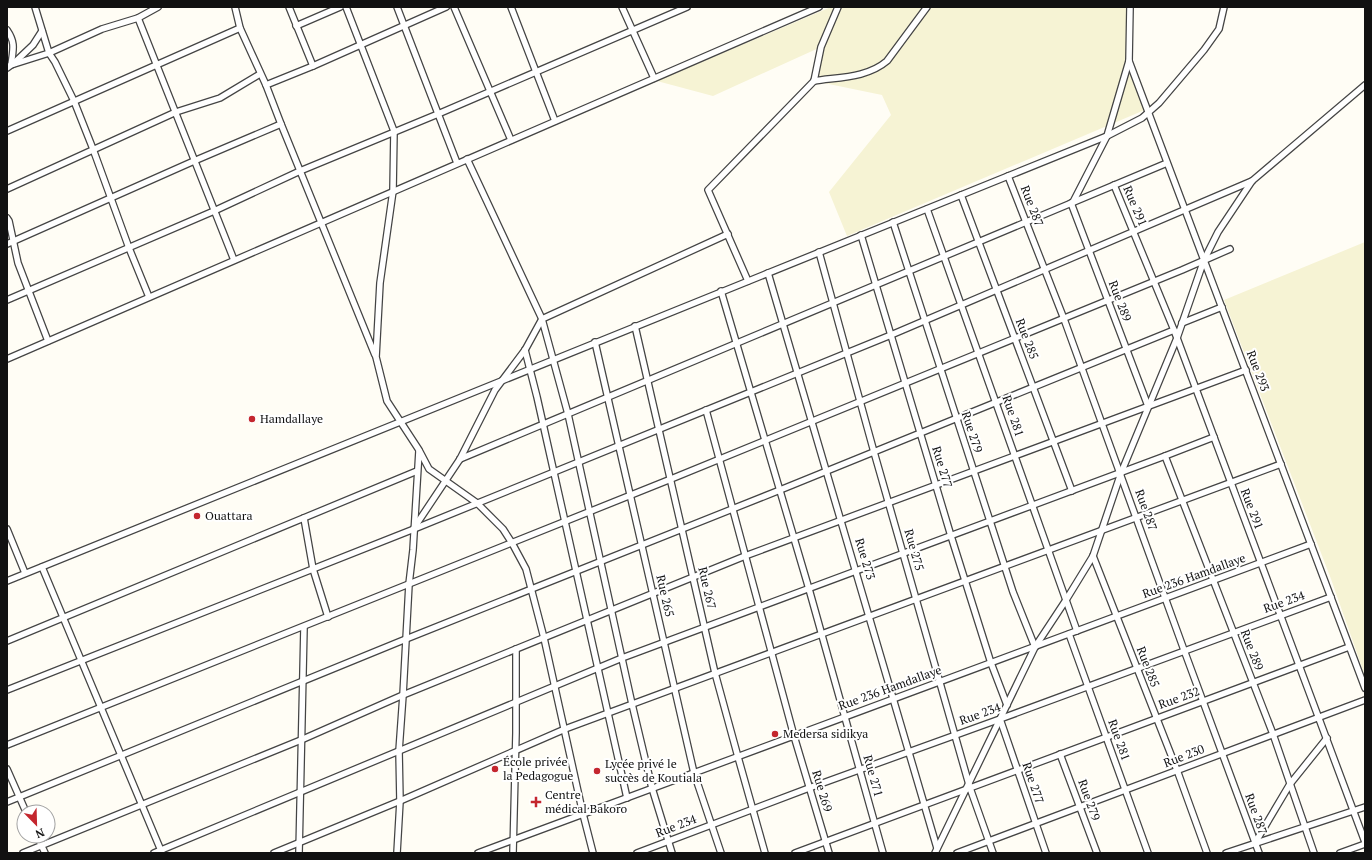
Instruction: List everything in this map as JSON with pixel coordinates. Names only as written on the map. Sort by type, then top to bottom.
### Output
[{"type":"street","points":[[36,7],[49,53],[55,62],[74,102],[149,297]]},
{"type":"street","points":[[9,67],[49,53],[102,29],[138,18],[156,7]]},
{"type":"street","points":[[235,7],[240,28],[266,85],[376,357],[387,401],[419,450],[429,469],[477,503],[503,529],[526,569],[544,638],[593,853]]},
{"type":"street","points":[[289,7],[313,66]]},
{"type":"street","points":[[296,26],[340,7]]},
{"type":"street","points":[[346,7],[394,131],[393,191],[380,283],[376,357]]},
{"type":"street","points":[[397,7],[457,163]]},
{"type":"street","points":[[266,85],[313,66],[446,7]]},
{"type":"street","points":[[454,7],[511,140]]},
{"type":"street","points":[[511,7],[555,121]]},
{"type":"street","points":[[622,7],[654,78]]},
{"type":"street","points":[[7,300],[129,248],[300,171],[490,92],[687,7]]},
{"type":"street","points":[[7,359],[819,7]]},
{"type":"street","points":[[748,281],[708,190],[814,80],[821,46],[838,7]]},
{"type":"street","points":[[814,80],[860,74],[879,68],[887,61],[927,7]]},
{"type":"street","points":[[1072,203],[1107,136],[1129,61],[1130,7]]},
{"type":"street","points":[[7,581],[1107,136],[1142,118],[1159,103],[1204,50],[1219,29],[1224,7]]},
{"type":"street","points":[[138,18],[234,260]]},
{"type":"street","points":[[7,131],[240,28]]},
{"type":"street","points":[[7,30],[14,44],[9,67]]},
{"type":"street","points":[[9,67],[33,45],[42,31]]},
{"type":"street","name":"Rue 293","points":[[1129,61],[1365,688]]},
{"type":"street","points":[[7,189],[176,112],[220,98],[260,74]]},
{"type":"street","points":[[937,851],[1035,647],[1093,556],[1120,473],[1177,338],[1204,260],[1218,232],[1252,181],[1365,85]]},
{"type":"street","points":[[7,244],[281,124]]},
{"type":"street","points":[[467,159],[542,319],[568,414],[652,788],[672,853]]},
{"type":"street","points":[[460,459],[1167,163]]},
{"type":"street","name":"Rue 287","points":[[1008,176],[1064,319],[1259,853]]},
{"type":"street","points":[[7,690],[313,569],[891,335],[1252,181]]},
{"type":"street","name":"Rue 291","points":[[1114,185],[1174,330],[1365,843]]},
{"type":"street","name":"Rue 285","points":[[961,195],[1072,491]]},
{"type":"street","name":"Rue 289","points":[[1072,203],[1148,406]]},
{"type":"street","name":"Rue 281","points":[[927,209],[1077,631]]},
{"type":"street","points":[[7,218],[9,221],[18,263],[48,341]]},
{"type":"street","name":"Rue 279","points":[[893,222],[1005,566],[1035,647]]},
{"type":"street","points":[[414,528],[446,482],[460,459],[495,390],[525,350],[542,319],[728,234]]},
{"type":"street","name":"Rue 277","points":[[862,235],[951,536],[991,663],[1007,705]]},
{"type":"street","points":[[7,745],[630,495],[671,480],[1155,282],[1230,249]]},
{"type":"street","name":"Rue 275","points":[[819,252],[888,503],[970,781]]},
{"type":"street","name":"Rue 273","points":[[768,273],[910,751],[937,851]]},
{"type":"street","name":"Rue 271","points":[[721,292],[822,634],[883,853]]},
{"type":"street","points":[[1182,323],[1222,307]]},
{"type":"street","name":"Rue 267","points":[[635,326],[716,673],[765,853]]},
{"type":"street","points":[[7,802],[406,639],[920,434],[1174,330]]},
{"type":"street","name":"Rue 265","points":[[595,342],[694,773],[721,853]]},
{"type":"street","points":[[525,350],[588,621],[627,798]]},
{"type":"street","points":[[23,853],[301,740],[404,695],[588,621],[693,576],[1246,370]]},
{"type":"street","name":"Rue 269","points":[[706,410],[794,736],[829,853]]},
{"type":"street","points":[[154,853],[161,852],[300,792],[622,658],[1033,506],[1214,437]]},
{"type":"street","points":[[396,853],[400,801],[399,751],[404,695],[409,584],[419,450]]},
{"type":"street","name":"Rue 289","points":[[1165,456],[1273,734],[1314,853]]},
{"type":"street","points":[[274,853],[400,801],[565,729],[1281,464]]},
{"type":"street","points":[[7,641],[418,471]]},
{"type":"street","points":[[304,518],[313,569],[328,617]]},
{"type":"street","points":[[7,529],[25,574]]},
{"type":"street","name":"Rue 236 Hamdallaye","points":[[478,853],[1311,544]]},
{"type":"street","name":"Rue 285","points":[[1093,556],[1177,770],[1206,853]]},
{"type":"street","points":[[42,567],[161,852]]},
{"type":"street","name":"Rue 234","points":[[637,853],[860,769],[1330,597]]},
{"type":"street","points":[[299,853],[304,627]]},
{"type":"street","name":"Rue 281","points":[[1069,634],[1148,853]]},
{"type":"street","name":"Rue 232","points":[[795,853],[1349,646]]},
{"type":"street","points":[[513,853],[516,649]]},
{"type":"street","name":"Rue 230","points":[[957,853],[1365,700]]},
{"type":"street","name":"Rue 277","points":[[1000,719],[1046,853]]},
{"type":"street","points":[[1255,843],[1290,784],[1327,738]]},
{"type":"street","name":"Rue 279","points":[[1060,754],[1096,853]]},
{"type":"street","points":[[7,769],[23,804]]},
{"type":"street","points":[[968,789],[993,853]]},
{"type":"street","points":[[1226,853],[1365,807]]},
{"type":"street","points":[[1340,853],[1365,843]]},
{"type":"street","points":[[42,845],[45,853]]},
{"type":"shaded area","points":[[831,7],[1130,7],[1129,61],[1147,109],[847,236],[829,192],[891,115],[882,95],[814,81],[821,47],[713,96],[657,81]]},
{"type":"shaded area","points":[[1365,242],[1365,676],[1331,579],[1224,300]]},
{"type":"place","name":"Hamdallaye","points":[[252,419]]},
{"type":"place","name":"Ouattara","points":[[197,516]]},
{"type":"place","name":"Medersa sidikya","points":[[775,734]]},
{"type":"place","name":"École privée la Pedagogue","points":[[495,769]]},
{"type":"place","name":"Lycée privé le succès de Koutiala","points":[[597,771]]},
{"type":"place","name":"Centre médical Bakoro","points":[[536,802]]}]
